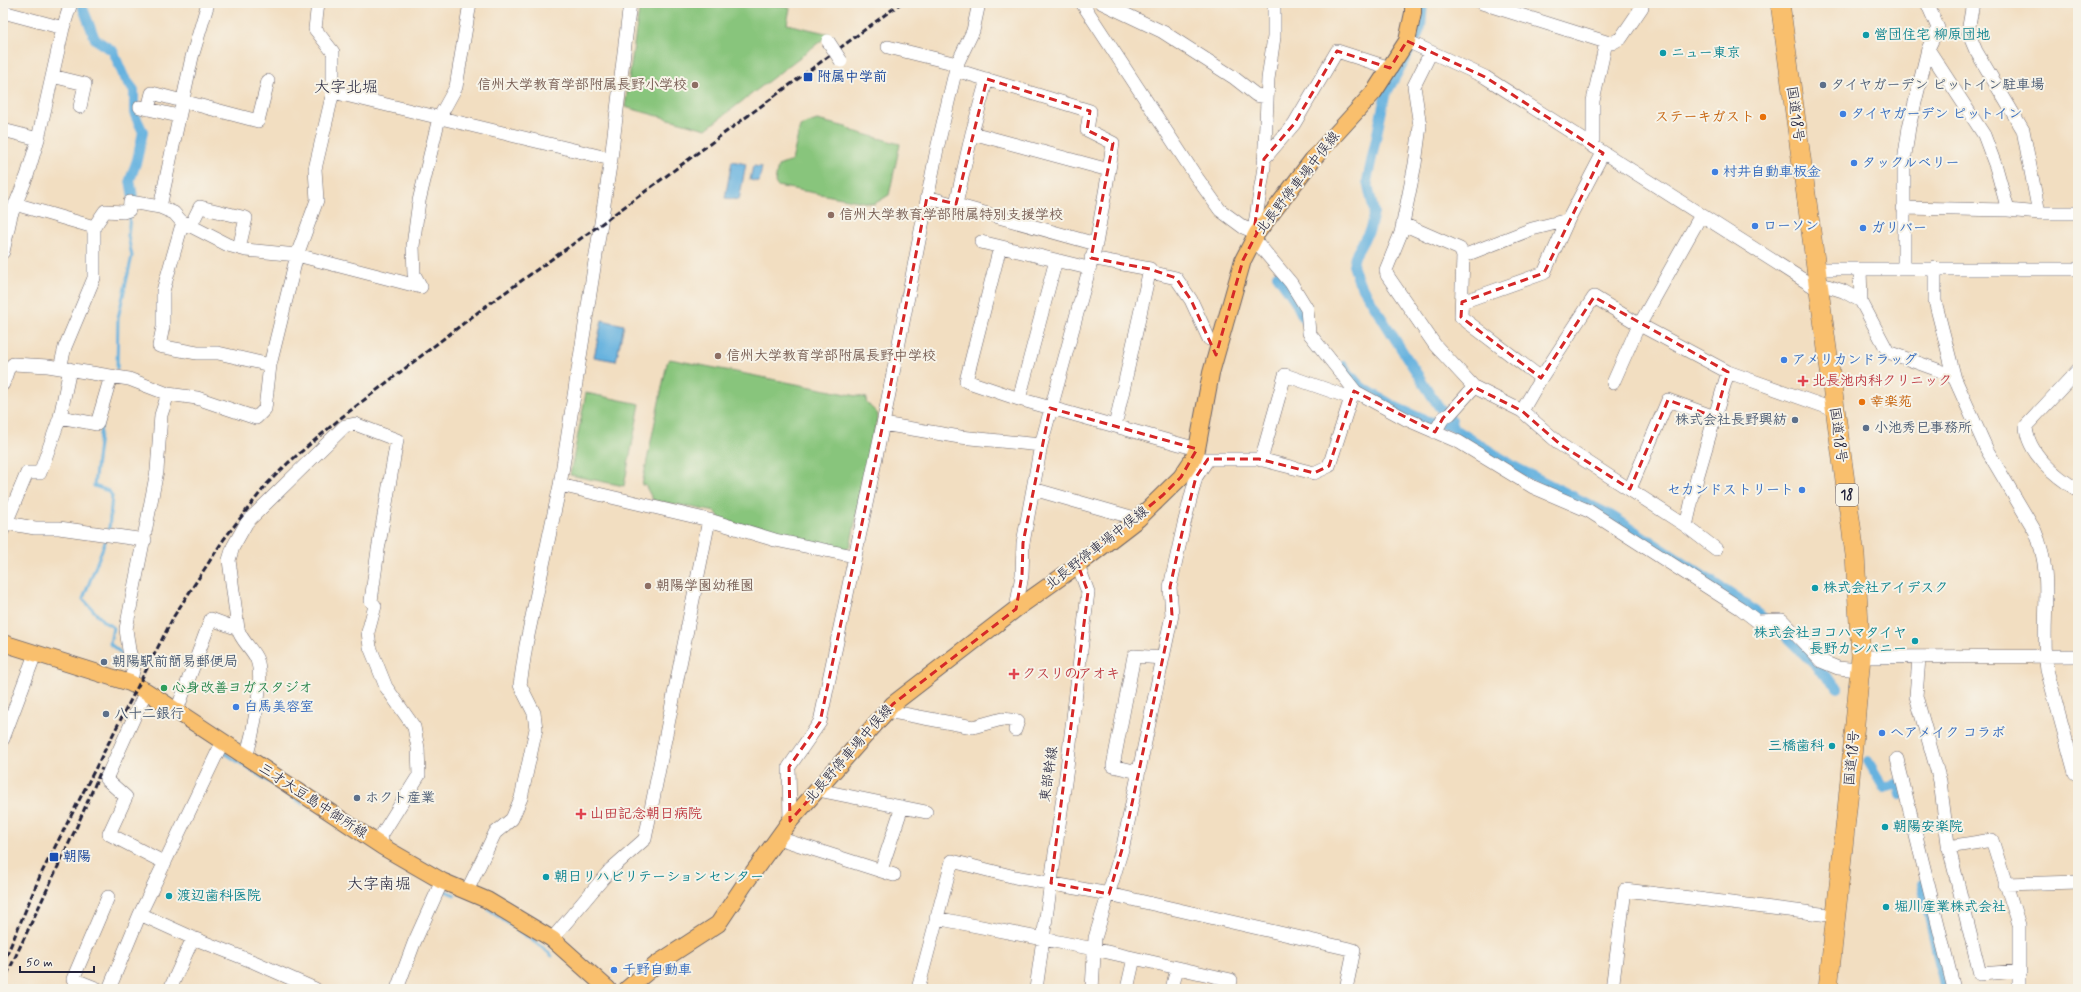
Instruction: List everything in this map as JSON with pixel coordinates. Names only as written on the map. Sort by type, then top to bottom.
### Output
[{"type":"highway","name":"国道18号","points":[[1780,3],[1855,555],[1860,663],[1837,916],[1828,989]]},
{"type":"main road","name":"北長野停車場中俣線","points":[[627,989],[658,963],[718,924],[790,821],[893,704],[1016,609],[1078,565],[1138,519],[1181,477],[1199,455],[1211,373],[1243,260],[1255,236],[1313,160],[1374,92],[1390,68],[1412,43],[1413,3]]},
{"type":"main road","name":"三才大豆島中御所線","points":[[3,643],[130,683],[146,691],[177,710],[222,743],[383,847],[442,881],[467,891],[501,908],[552,939],[608,989]]},
{"type":"street","points":[[3,252],[10,210],[27,176],[38,140],[70,3]]},
{"type":"street","points":[[160,207],[178,116],[208,3]]},
{"type":"street","points":[[3,384],[5,368],[13,364],[65,369],[129,379],[168,394],[197,398],[256,418],[265,409],[270,365],[297,255],[317,200],[315,169],[334,92],[333,52],[315,29],[318,3]]},
{"type":"street","points":[[145,540],[59,528],[4,527],[27,473],[40,473],[60,417],[65,369],[65,347],[94,278],[94,227],[105,211],[123,212],[129,210],[130,202],[160,207],[174,213],[181,221],[228,245],[238,248],[297,255],[421,287],[414,274],[413,246],[419,201],[439,118],[456,87],[470,3]]},
{"type":"street","points":[[467,891],[495,833],[512,819],[521,798],[536,729],[534,713],[520,685],[526,645],[560,485],[611,159],[630,3]]},
{"type":"street","points":[[790,821],[789,767],[820,722],[883,424],[927,198],[958,64],[973,31],[979,3]]},
{"type":"street","points":[[1082,3],[1195,175],[1220,210],[1255,236],[1291,283],[1307,309],[1309,333],[1354,395]]},
{"type":"street","points":[[1102,3],[1163,32],[1233,77],[1256,94],[1267,97]]},
{"type":"street","points":[[1255,236],[1255,224],[1264,159],[1267,97],[1274,38],[1274,3]]},
{"type":"street","points":[[1482,3],[1612,43],[1621,38],[1642,7],[1642,3]]},
{"type":"street","points":[[1904,268],[1904,162],[1909,127],[1928,49],[1938,28],[1928,3]]},
{"type":"street","points":[[1973,3],[1968,32],[1976,50],[2023,130],[2039,213]]},
{"type":"street","points":[[3,12],[63,28]]},
{"type":"street","points":[[828,41],[841,61]]},
{"type":"street","points":[[1462,302],[1544,273],[1598,150],[1593,101],[1606,42]]},
{"type":"street","points":[[1412,43],[1485,77],[1701,215],[1818,281],[1843,291],[1861,302]]},
{"type":"street","points":[[888,47],[958,64]]},
{"type":"street","points":[[1928,49],[1984,135],[1996,166],[2008,210]]},
{"type":"street","points":[[1264,159],[1294,124],[1337,51],[1390,68]]},
{"type":"street","points":[[1431,52],[1414,86],[1420,126],[1403,224],[1401,233],[1386,270],[1387,275],[1435,345],[1474,386],[1522,411],[1561,445],[1686,526],[1716,549]]},
{"type":"street","points":[[958,64],[959,71],[1090,111],[1087,130],[1113,143],[1096,244],[1041,445],[1023,543],[1022,575],[1016,609]]},
{"type":"street","points":[[52,76],[85,84],[80,107]]},
{"type":"street","points":[[956,204],[972,133],[987,79]]},
{"type":"street","points":[[178,116],[144,108],[152,93],[258,121],[268,81]]},
{"type":"street","points":[[334,92],[611,159]]},
{"type":"street","points":[[3,130],[38,140]]},
{"type":"street","points":[[972,133],[1109,170]]},
{"type":"street","points":[[927,198],[956,204],[1096,244]]},
{"type":"street","points":[[238,248],[246,218],[200,207],[191,225],[181,228],[163,291],[163,327],[159,346],[197,353],[218,353],[270,365]]},
{"type":"street","points":[[1903,208],[2078,213]]},
{"type":"street","points":[[10,210],[94,227]]},
{"type":"street","points":[[1613,383],[1640,325],[1701,215]]},
{"type":"street","points":[[1463,256],[1532,229],[1568,220]]},
{"type":"street","points":[[1403,224],[1460,249],[1463,256],[1461,318],[1541,378]]},
{"type":"street","points":[[981,242],[1056,260],[1150,269],[1150,272],[1176,278],[1191,300],[1209,339],[1220,342]]},
{"type":"street","points":[[1000,247],[966,381],[1019,399],[1115,426],[1199,455],[1261,460],[1314,473],[1329,466],[1354,395]]},
{"type":"street","points":[[1019,399],[1056,260]]},
{"type":"street","points":[[1818,281],[1860,269],[1935,268],[2078,270]]},
{"type":"street","points":[[1935,268],[1935,301],[1955,379],[1987,450],[2040,541],[2045,568],[2047,608],[2045,658],[2075,773],[2078,775]]},
{"type":"street","points":[[1860,269],[1861,302],[1888,352],[1949,374],[1955,379]]},
{"type":"street","points":[[1115,426],[1150,272]]},
{"type":"street","points":[[1522,411],[1541,378],[1594,297],[1640,325],[1728,372],[1835,410]]},
{"type":"street","points":[[2078,370],[2026,426],[2026,435],[2037,455],[2065,483],[2078,490]]},
{"type":"street","points":[[1686,526],[1697,478],[1728,372]]},
{"type":"street","points":[[1261,460],[1285,375],[1354,395],[1406,419],[1442,422],[1458,442],[1533,487],[1589,511],[1740,608],[1757,621],[1782,620],[1821,661],[1838,668],[1860,663],[1919,658],[2045,658],[2078,656]]},
{"type":"street","points":[[60,417],[97,424],[111,376]]},
{"type":"street","points":[[1442,422],[1474,386]]},
{"type":"street","points":[[130,683],[134,667],[129,650],[126,629],[158,471],[161,415],[168,394]]},
{"type":"street","points":[[1630,489],[1668,400],[1715,417]]},
{"type":"street","points":[[246,758],[253,731],[260,670],[257,659],[240,636],[238,629],[229,560],[233,547],[247,522],[345,426],[355,424],[397,440],[378,550],[371,601],[375,606],[368,632],[370,647],[386,687],[414,727],[418,748],[419,775],[381,836],[383,847]]},
{"type":"street","points":[[883,424],[960,438],[1041,445]]},
{"type":"street","points":[[1092,989],[1094,948],[1123,846],[1172,615],[1170,587],[1196,477],[1199,455]]},
{"type":"street","points":[[560,485],[709,520],[774,540],[854,556]]},
{"type":"street","points":[[1033,489],[1138,519]]},
{"type":"street","points":[[552,939],[611,869],[645,839],[709,520]]},
{"type":"street","name":"東部幹線","points":[[1036,989],[1088,592],[1078,565]]},
{"type":"street","points":[[177,710],[183,699],[211,619],[238,629]]},
{"type":"street","points":[[3,739],[35,654]]},
{"type":"street","points":[[1138,772],[1113,766],[1134,656],[1163,658]]},
{"type":"street","points":[[1919,658],[1916,696],[1940,781],[1948,847],[1980,974],[2020,971]]},
{"type":"street","points":[[146,691],[106,779],[126,797],[109,834],[165,863]]},
{"type":"street","points":[[887,711],[973,728],[1002,719],[1018,721],[1015,730]]},
{"type":"street","points":[[109,989],[140,914],[222,743]]},
{"type":"street","points":[[1897,759],[1954,989]]},
{"type":"street","points":[[818,790],[926,812]]},
{"type":"street","points":[[881,870],[902,807]]},
{"type":"street","points":[[778,838],[894,875]]},
{"type":"street","points":[[1948,847],[1992,840],[2019,925],[2019,989]]},
{"type":"street","points":[[918,989],[952,861],[1109,894],[1354,950],[1346,989]]},
{"type":"street","points":[[397,989],[414,943],[442,881]]},
{"type":"street","points":[[2005,884],[2078,882]]},
{"type":"street","points":[[1612,989],[1625,890],[1837,916]]},
{"type":"street","points":[[98,989],[72,979],[108,897]]},
{"type":"street","points":[[140,914],[315,989]]},
{"type":"street","points":[[936,918],[1094,948],[1231,980],[1229,989]]},
{"type":"street","points":[[170,989],[193,938]]},
{"type":"street","points":[[1127,989],[1134,958]]},
{"type":"street","points":[[1172,989],[1177,968]]},
{"type":"highlighted area","points":[[1407,41],[1485,77],[1603,153],[1544,273],[1462,302],[1461,317],[1541,378],[1594,297],[1728,372],[1715,417],[1668,400],[1630,489],[1561,445],[1522,411],[1474,387],[1443,418],[1435,432],[1354,391],[1329,466],[1314,473],[1259,459],[1208,459],[1196,477],[1184,524],[1170,587],[1172,615],[1123,846],[1109,894],[1051,883],[1088,592],[1078,565],[1163,495],[1181,477],[1197,449],[1050,408],[1023,543],[1022,575],[1016,609],[893,704],[790,821],[789,767],[820,722],[883,424],[927,197],[956,204],[987,79],[1090,111],[1087,130],[1113,143],[1091,258],[1150,269],[1176,278],[1191,300],[1216,355],[1243,260],[1257,233],[1255,224],[1264,159],[1294,124],[1337,51],[1390,68]]},
{"type":"green space","name":"信州大学教育学部附属長野小学校","points":[[640,3],[766,3],[790,8],[787,24],[830,34],[706,129],[625,107]]},
{"type":"green space","points":[[817,120],[846,127],[853,131],[900,144],[889,195],[874,204],[777,186],[775,182],[778,166],[792,161],[800,126]]},
{"type":"green space","points":[[670,359],[867,398],[866,402],[878,414],[850,547],[844,549],[775,536],[720,519],[716,512],[653,500],[645,485],[642,485],[667,363]]},
{"type":"green space","points":[[586,393],[640,404],[624,486],[570,475]]},
{"type":"water","points":[[732,161],[746,164],[739,200],[725,198]]},
{"type":"water","points":[[753,166],[762,167],[759,182],[750,180]]},
{"type":"water","points":[[602,320],[624,325],[616,361],[594,357]]},
{"type":"waterway","points":[[81,3],[95,39],[113,51],[124,77],[134,90],[134,113],[143,132],[137,160],[130,180],[133,197]]},
{"type":"waterway","points":[[1423,3],[1421,27],[1385,96],[1367,181],[1374,212],[1370,229],[1355,256],[1353,265],[1358,280],[1405,355],[1439,407],[1452,421]]},
{"type":"waterway","points":[[117,369],[118,318],[132,256],[128,236],[130,215]]},
{"type":"waterway","points":[[1277,275],[1294,299],[1305,321]]},
{"type":"waterway","points":[[1343,366],[1360,386],[1396,407],[1425,420],[1452,427],[1517,468],[1612,516],[1747,605],[1779,630],[1838,688]]},
{"type":"waterway","points":[[101,426],[94,486],[109,491],[112,496],[109,529]]},
{"type":"waterway","points":[[105,542],[83,599],[104,622],[113,627],[110,644],[126,657]]},
{"type":"waterway","points":[[223,752],[303,804]]},
{"type":"waterway","points":[[1868,761],[1884,788],[1899,784],[1901,794]]},
{"type":"waterway","points":[[1922,884],[1945,989]]},
{"type":"waterway","points":[[443,890],[455,895]]},
{"type":"waterway","points":[[489,910],[552,956]]},
{"type":"railway","points":[[3,964],[40,876],[174,616],[224,539],[267,484],[288,463],[342,417],[486,306],[601,224],[901,3]]},
{"type":"railway","points":[[3,983],[77,826],[102,768]]},
{"type":"place","name":"営団住宅 柳原団地","points":[[1866,35]]},
{"type":"place","name":"ニュー東京","points":[[1663,53]]},
{"type":"place","name":"附属中学前","points":[[808,77]]},
{"type":"place","name":"信州大学教育学部附属長野小学校","points":[[695,85]]},
{"type":"place","name":"タイヤガーデン ピットイン駐車場","points":[[1823,85]]},
{"type":"place","name":"タイヤガーデン ピットイン","points":[[1843,114]]},
{"type":"place","name":"ステーキガスト","points":[[1763,117]]},
{"type":"place","name":"タックルベリー","points":[[1854,163]]},
{"type":"place","name":"村井自動車板金","points":[[1715,172]]},
{"type":"place","name":"信州大学教育学部附属特別支援学校","points":[[831,215]]},
{"type":"place","name":"ローソン","points":[[1755,226]]},
{"type":"place","name":"ガリバー","points":[[1863,228]]},
{"type":"place","name":"信州大学教育学部附属長野中学校","points":[[718,356]]},
{"type":"place","name":"アメリカンドラッグ","points":[[1784,360]]},
{"type":"place","name":"北長池内科クリニック","points":[[1803,381]]},
{"type":"place","name":"幸楽苑","points":[[1862,402]]},
{"type":"place","name":"株式会社長野興紡","points":[[1795,420]]},
{"type":"place","name":"小池秀巳事務所","points":[[1866,428]]},
{"type":"place","name":"セカンドストリート","points":[[1802,490]]},
{"type":"place","name":"朝陽学園幼稚園","points":[[648,586]]},
{"type":"place","name":"株式会社アイデスク","points":[[1815,588]]},
{"type":"place","name":"株式会社ヨコハマタイヤ 長野カンパニー","points":[[1915,641]]},
{"type":"place","name":"朝陽駅前簡易郵便局","points":[[104,662]]},
{"type":"place","name":"クスリのアオキ","points":[[1014,674]]},
{"type":"place","name":"心身改善ヨガスタジオ","points":[[164,688]]},
{"type":"place","name":"白馬美容室","points":[[236,707]]},
{"type":"place","name":"八十二銀行","points":[[106,714]]},
{"type":"place","name":"ヘアメイク コラボ","points":[[1882,733]]},
{"type":"place","name":"三橋歯科","points":[[1832,746]]},
{"type":"place","name":"ホクト産業","points":[[357,798]]},
{"type":"place","name":"山田記念朝日病院","points":[[581,814]]},
{"type":"place","name":"朝陽安楽院","points":[[1885,827]]},
{"type":"place","name":"朝陽","points":[[54,857]]},
{"type":"place","name":"朝日リハビリテーションセンター","points":[[546,877]]},
{"type":"place","name":"渡辺歯科医院","points":[[169,896]]},
{"type":"place","name":"堀川産業株式会社","points":[[1886,907]]},
{"type":"place","name":"千野自動車","points":[[614,970]]},
{"type":"district","name":"大字北堀","points":[[346,87]]},
{"type":"district","name":"大字南堀","points":[[379,884]]}]
